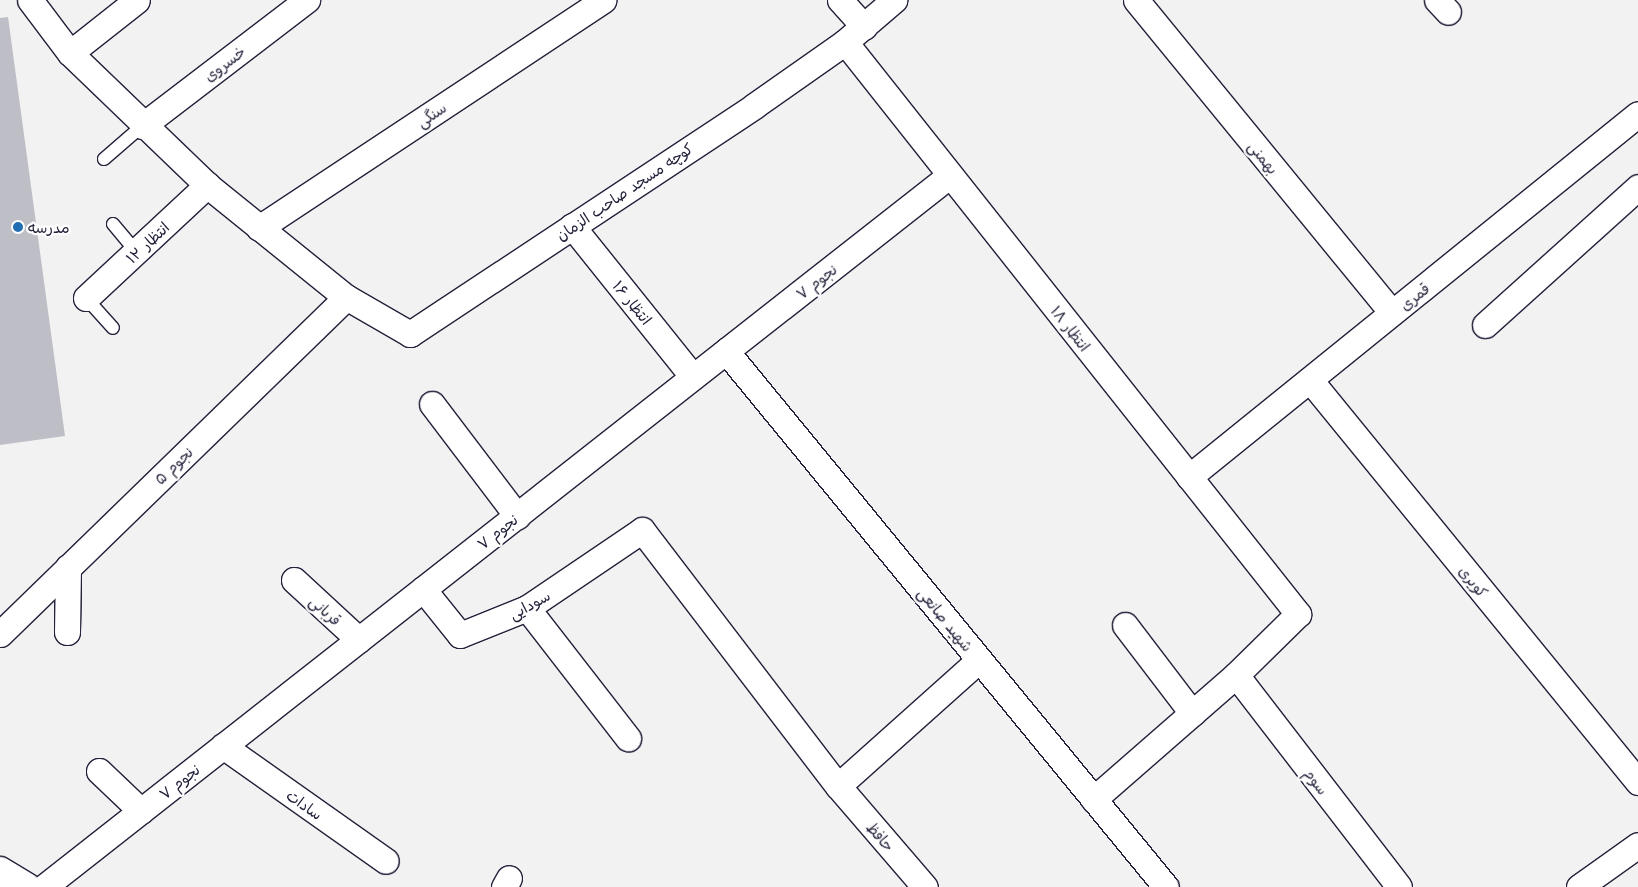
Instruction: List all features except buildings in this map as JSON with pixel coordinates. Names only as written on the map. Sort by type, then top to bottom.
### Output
[{"type":"main road","points":[[0,871],[27,887]]},
{"type":"street","points":[[30,0],[70,53],[142,126],[206,185],[346,297]]},
{"type":"street","points":[[70,53],[137,0]]},
{"type":"street","name":"خسروی","points":[[142,126],[306,0]]},
{"type":"street","name":"سنگی","points":[[259,228],[602,0]]},
{"type":"street","points":[[840,0],[864,27]]},
{"type":"street","name":"کوچه مسجد صاحب الزمان","points":[[346,297],[410,334],[845,42],[894,0]]},
{"type":"street","name":"بهمنی","points":[[1136,0],[1392,313]]},
{"type":"street","name":"انتظار ۱۸","points":[[845,42],[1298,614],[1236,675]]},
{"type":"street","name":"قمری","points":[[1190,477],[1638,114]]},
{"type":"street","name":"نجوم ۷","points":[[44,887],[950,175]]},
{"type":"street","name":"انتظار ۱۲","points":[[86,298],[206,185]]},
{"type":"street","points":[[1485,325],[1638,187]]},
{"type":"street","name":"انتظار ۱۶","points":[[572,226],[693,377]]},
{"type":"street","name":"نجوم ۵","points":[[0,634],[346,297]]},
{"type":"street","name":"شهید صانعی","points":[[726,351],[1166,887]]},
{"type":"street","name":"کویری","points":[[1310,380],[1638,782]]},
{"type":"street","points":[[432,404],[517,516]]},
{"type":"street","name":"سودایی","points":[[423,589],[460,635],[527,608],[642,530]]},
{"type":"street","name":"حافظ","points":[[642,530],[838,786],[925,887]]},
{"type":"street","points":[[67,632],[68,567]]},
{"type":"street","name":"قربانی","points":[[294,580],[359,640]]},
{"type":"street","points":[[527,608],[628,738]]},
{"type":"street","points":[[1125,625],[1192,713]]},
{"type":"street","points":[[838,786],[979,660]]},
{"type":"street","points":[[1094,799],[1236,675]]},
{"type":"street","name":"سوم","points":[[1236,675],[1398,887]]},
{"type":"street","name":"سادات","points":[[223,746],[386,861]]},
{"type":"street","points":[[99,771],[141,810]]},
{"type":"street","points":[[1590,884],[1638,844]]},
{"type":"lane","points":[[104,160],[142,126]]},
{"type":"lane","points":[[113,224],[136,251]]},
{"type":"lane","points":[[86,298],[112,328]]},
{"type":"place","name":"مدرسه","points":[[18,227]]}]
